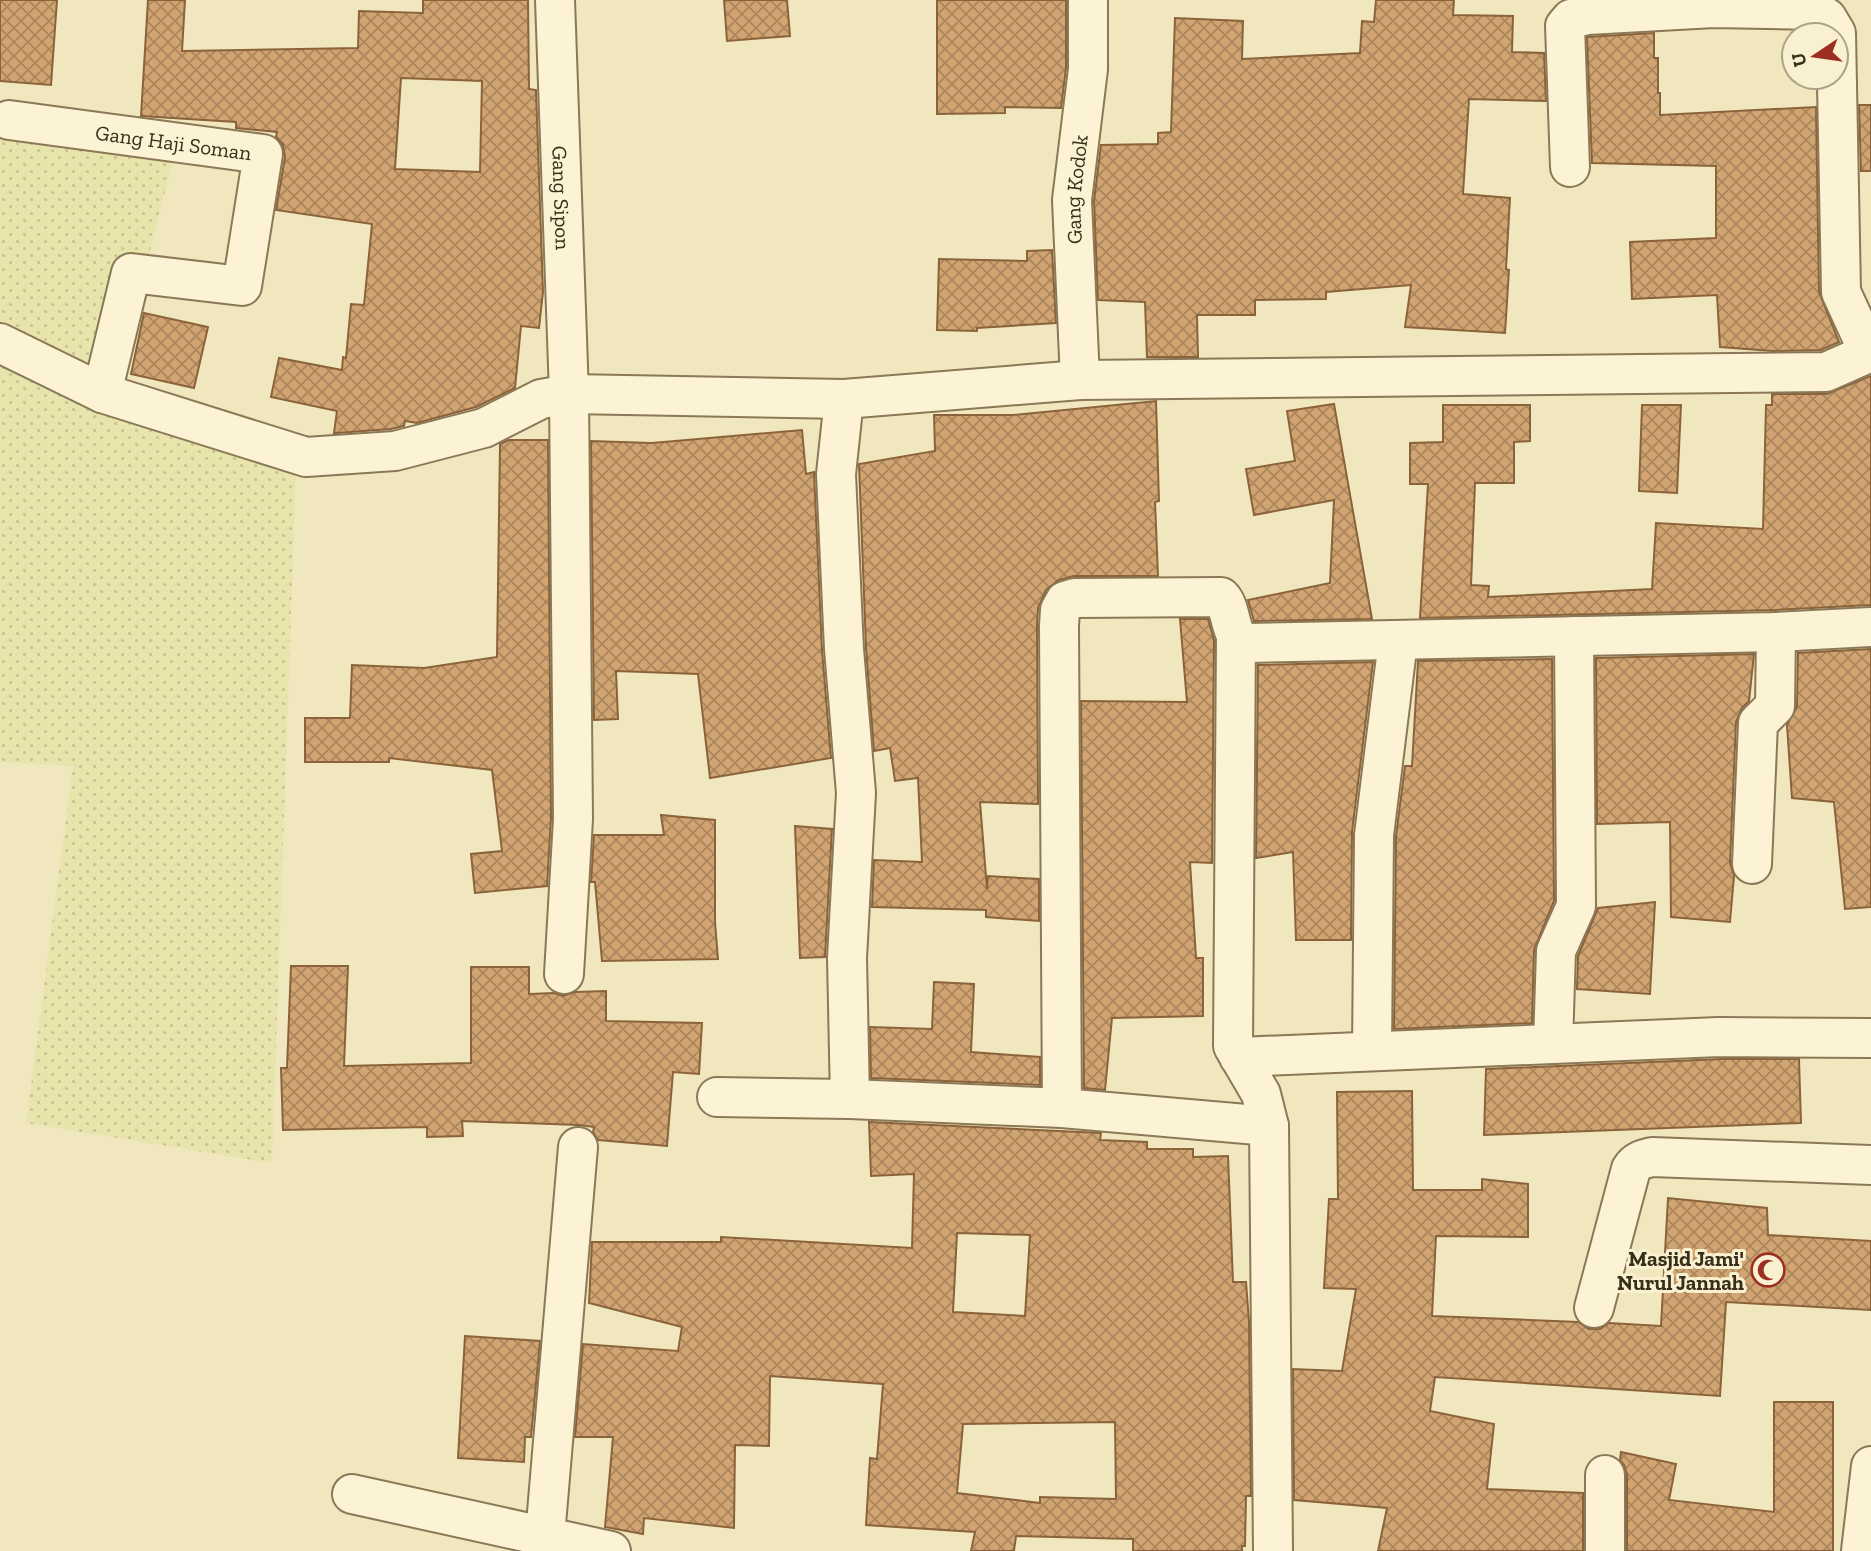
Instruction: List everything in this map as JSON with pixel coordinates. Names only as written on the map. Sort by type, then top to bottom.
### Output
[{"type":"street","name":"Gang Sipon","points":[[555,0],[569,394],[573,819],[564,974]]},
{"type":"street","name":"Gang Kodok","points":[[1080,380],[1072,200],[1088,69],[1088,0]]},
{"type":"street","points":[[0,343],[102,393],[306,457],[395,451],[484,428],[541,399],[569,394],[844,398],[1080,380],[1304,380],[1826,372],[1870,352],[1841,292],[1836,33],[1827,18],[1815,10],[1714,8],[1587,15],[1571,19],[1564,26],[1570,167]]},
{"type":"street","name":"Gang Haji Soman","points":[[9,120],[263,154],[243,286],[131,273],[102,393]]},
{"type":"street","points":[[844,398],[836,474],[844,649],[856,793],[847,958],[850,1099]]},
{"type":"street","points":[[1062,1108],[1060,610],[1065,601],[1075,598],[1221,597],[1226,603],[1236,637],[1233,1046],[1261,1094],[1269,1126],[1273,1551]]},
{"type":"street","points":[[1236,637],[1240,642],[1248,643],[1398,641],[1776,632],[1871,626]]},
{"type":"street","points":[[1752,864],[1758,723],[1775,706],[1776,632]]},
{"type":"street","points":[[1553,1044],[1556,951],[1576,906],[1574,636]]},
{"type":"street","points":[[1373,1050],[1374,835],[1398,641]]},
{"type":"street","points":[[1239,1057],[1719,1037],[1871,1038]]},
{"type":"street","points":[[717,1097],[850,1099],[1062,1108],[1269,1126]]},
{"type":"street","points":[[545,1536],[578,1147]]},
{"type":"street","points":[[1594,1308],[1631,1169],[1642,1159],[1652,1157],[1871,1165]]},
{"type":"street","points":[[1861,1551],[1871,1466]]},
{"type":"street","points":[[1605,1475],[1605,1551]]},
{"type":"street","points":[[352,1494],[611,1551]]},
{"type":"shaded area","points":[[0,123],[172,163],[117,382],[297,441],[272,1163],[26,1123],[73,766],[0,762]]},
{"type":"building","points":[[0,0],[57,0],[51,85],[0,81]]},
{"type":"building","points":[[148,0],[185,0],[182,51],[358,48],[359,11],[423,13],[423,0],[528,0],[529,89],[536,90],[543,292],[539,328],[521,326],[515,388],[476,407],[417,423],[405,421],[404,426],[391,429],[337,433],[334,433],[337,411],[271,397],[279,358],[342,370],[343,357],[346,358],[351,304],[364,305],[372,224],[276,210],[285,157],[283,145],[276,137],[277,132],[236,128],[236,122],[141,116]],"holes":[[[401,78],[482,81],[480,172],[395,169]]]},
{"type":"building","points":[[724,0],[787,0],[790,36],[727,41]]},
{"type":"building","points":[[937,0],[1066,0],[1066,68],[1061,108],[1005,107],[1005,113],[937,114]]},
{"type":"building","points":[[1376,0],[1454,0],[1453,15],[1513,16],[1512,52],[1544,53],[1546,101],[1469,99],[1463,194],[1510,198],[1505,333],[1405,327],[1411,285],[1326,292],[1326,299],[1255,300],[1255,315],[1197,315],[1198,357],[1147,357],[1145,302],[1098,300],[1094,201],[1101,145],[1158,144],[1158,133],[1171,132],[1175,18],[1243,21],[1242,59],[1360,53],[1362,21],[1374,22]]},
{"type":"building","points":[[1654,33],[1654,58],[1658,58],[1660,115],[1816,107],[1819,292],[1839,342],[1821,350],[1773,351],[1720,347],[1717,295],[1632,299],[1630,242],[1716,238],[1716,166],[1592,163],[1587,37]]},
{"type":"building","points":[[1859,105],[1871,105],[1871,171],[1861,171]]},
{"type":"building","points":[[1052,250],[1056,323],[977,328],[977,331],[937,330],[939,259],[1027,261],[1027,251]]},
{"type":"building","points":[[144,313],[208,327],[194,388],[131,374]]},
{"type":"building","points":[[1871,376],[1871,605],[1775,610],[1420,618],[1428,484],[1410,484],[1410,443],[1443,442],[1443,405],[1530,405],[1530,441],[1514,442],[1514,483],[1475,483],[1471,585],[1489,586],[1488,597],[1652,589],[1656,523],[1763,529],[1766,405],[1772,405],[1772,394],[1827,394]]},
{"type":"building","points":[[1156,401],[1159,501],[1155,502],[1158,576],[1074,576],[1059,580],[1046,590],[1038,608],[1037,625],[1038,804],[980,802],[987,889],[988,876],[1039,879],[1039,921],[986,917],[986,910],[872,907],[874,860],[922,862],[918,778],[895,781],[890,748],[874,751],[866,648],[859,464],[935,451],[934,415],[1013,415]]},
{"type":"building","points":[[1334,404],[1372,619],[1254,621],[1248,600],[1330,583],[1334,500],[1254,515],[1246,469],[1295,461],[1287,411]]},
{"type":"building","points":[[1642,405],[1681,405],[1677,493],[1639,491]]},
{"type":"building","points":[[802,430],[806,474],[814,472],[822,650],[831,758],[710,778],[698,674],[616,671],[618,719],[594,720],[591,441],[652,443]]},
{"type":"building","points":[[509,440],[548,440],[551,818],[547,886],[475,893],[471,854],[502,851],[492,770],[389,758],[389,762],[305,762],[305,718],[350,718],[352,665],[424,668],[497,657],[500,444]]},
{"type":"building","points":[[1180,619],[1208,619],[1214,640],[1212,863],[1190,862],[1196,958],[1203,958],[1203,1016],[1112,1018],[1105,1090],[1084,1088],[1081,701],[1187,702]]},
{"type":"building","points":[[1871,649],[1871,907],[1845,909],[1834,802],[1792,798],[1787,725],[1797,706],[1798,653]]},
{"type":"building","points":[[1754,654],[1749,701],[1742,708],[1736,722],[1730,863],[1734,876],[1730,922],[1671,917],[1670,822],[1597,824],[1596,658]]},
{"type":"building","points":[[1552,659],[1554,901],[1534,950],[1532,1023],[1394,1029],[1396,836],[1405,766],[1412,766],[1418,661]]},
{"type":"building","points":[[1373,662],[1352,832],[1351,940],[1296,940],[1293,852],[1256,858],[1258,665]]},
{"type":"building","points":[[661,815],[715,820],[715,922],[718,959],[602,961],[595,882],[591,882],[594,835],[664,835]]},
{"type":"building","points":[[795,826],[832,829],[825,957],[800,958]]},
{"type":"building","points":[[1655,902],[1650,994],[1577,989],[1578,956],[1598,908]]},
{"type":"building","points":[[291,966],[348,966],[344,1066],[471,1063],[471,967],[529,967],[529,994],[554,993],[563,996],[575,992],[606,991],[606,1021],[702,1023],[699,1074],[673,1072],[667,1146],[598,1140],[593,1132],[594,1127],[579,1125],[462,1121],[463,1136],[427,1137],[427,1127],[283,1130],[281,1068],[287,1068]]},
{"type":"building","points":[[934,982],[974,984],[971,1052],[1040,1057],[1040,1085],[871,1078],[870,1027],[932,1029]]},
{"type":"building","points":[[1722,1059],[1799,1059],[1801,1123],[1484,1135],[1486,1069]]},
{"type":"building","points":[[1412,1091],[1413,1190],[1482,1190],[1482,1179],[1528,1184],[1528,1237],[1436,1236],[1432,1316],[1578,1322],[1589,1329],[1600,1329],[1609,1323],[1661,1326],[1668,1198],[1767,1208],[1768,1235],[1871,1241],[1871,1310],[1726,1302],[1720,1396],[1435,1377],[1430,1411],[1494,1424],[1487,1489],[1583,1493],[1583,1551],[1378,1551],[1387,1508],[1294,1500],[1293,1369],[1342,1371],[1356,1289],[1324,1288],[1329,1199],[1338,1199],[1337,1092]]},
{"type":"building","points":[[869,1122],[1101,1133],[1100,1140],[1147,1142],[1147,1149],[1193,1149],[1193,1157],[1228,1156],[1233,1282],[1246,1282],[1249,1321],[1251,1496],[1246,1496],[1245,1546],[1242,1546],[1242,1551],[1133,1551],[1133,1539],[1016,1536],[1014,1551],[971,1551],[975,1532],[866,1525],[870,1458],[877,1459],[883,1384],[770,1376],[769,1446],[735,1445],[734,1528],[644,1518],[643,1534],[605,1527],[613,1437],[575,1437],[583,1344],[678,1351],[682,1327],[589,1303],[592,1242],[721,1242],[721,1237],[912,1248],[914,1174],[871,1176]],"holes":[[[957,1233],[1030,1235],[1025,1316],[953,1312]],[[1115,1422],[1116,1499],[1040,1497],[1040,1503],[957,1493],[963,1424]]]},
{"type":"building","points":[[465,1336],[540,1341],[531,1437],[525,1437],[524,1462],[458,1458]]},
{"type":"building","points":[[1774,1402],[1833,1402],[1833,1551],[1627,1551],[1627,1475],[1620,1460],[1621,1452],[1676,1464],[1669,1500],[1774,1512]]},
{"type":"place","name":"Masjid Jami' Nurul Jannah","points":[[1768,1270]]}]
